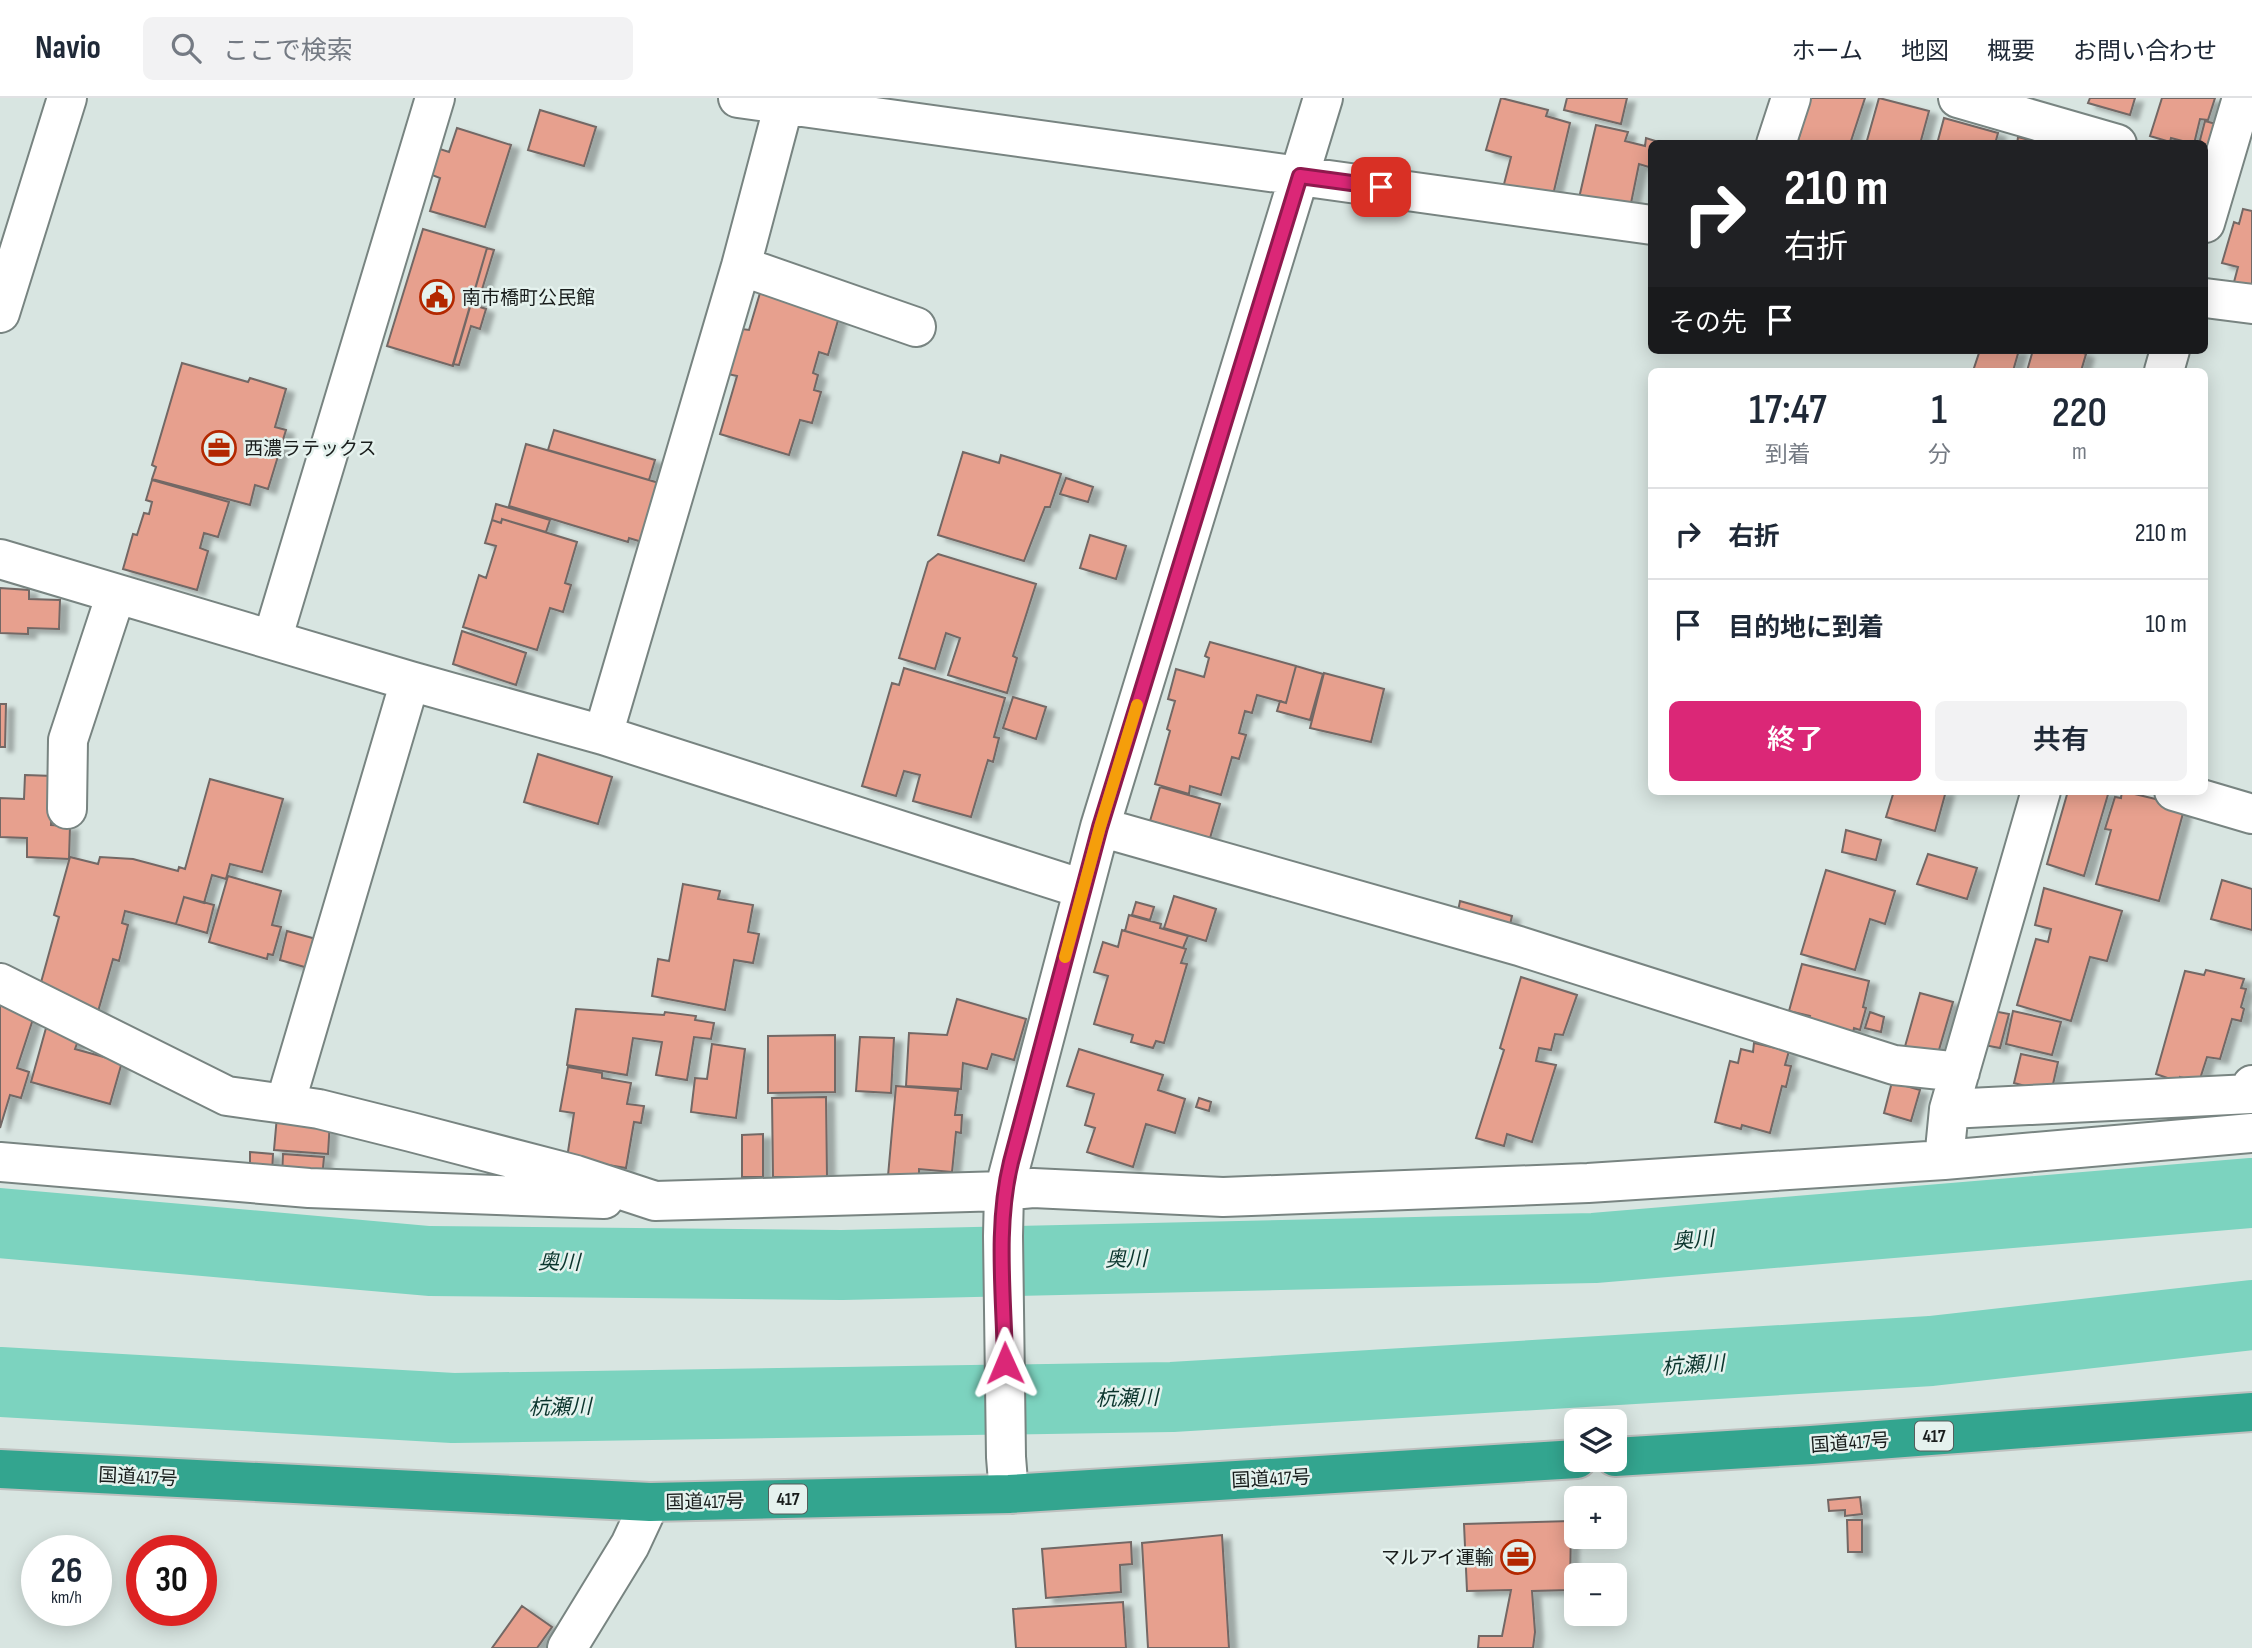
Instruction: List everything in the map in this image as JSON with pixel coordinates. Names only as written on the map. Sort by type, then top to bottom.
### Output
[{"type":"highway","name":"国道417号","points":[[1627,1456],[2252,1412]]},
{"type":"highway","name":"国道417号","points":[[0,1469],[650,1502],[1007,1475],[1564,1459]]},
{"type":"street","points":[[0,313],[67,98]]},
{"type":"street","points":[[272,640],[435,98]]},
{"type":"street","points":[[737,98],[1648,224]]},
{"type":"street","points":[[1007,1475],[1004,1191],[1100,827],[1322,98]]},
{"type":"street","points":[[1777,140],[1791,98]]},
{"type":"street","points":[[1958,98],[2103,140]]},
{"type":"street","points":[[2208,201],[2212,171],[2242,98]]},
{"type":"street","points":[[603,735],[741,266],[784,104]]},
{"type":"street","points":[[741,266],[916,327]]},
{"type":"street","points":[[2208,298],[2252,304]]},
{"type":"street","points":[[0,559],[410,681],[603,735],[1083,890]]},
{"type":"street","points":[[67,808],[68,740],[116,594]]},
{"type":"street","points":[[285,1104],[410,681]]},
{"type":"street","points":[[1944,1160],[1949,1109],[2040,795]]},
{"type":"street","points":[[2188,795],[2252,814]]},
{"type":"street","points":[[1100,827],[1519,946],[1894,1065],[1960,1072]]},
{"type":"street","points":[[0,983],[227,1096],[319,1109],[576,1175],[655,1201]]},
{"type":"street","points":[[1949,1109],[2250,1094],[2252,1086]]},
{"type":"street","points":[[0,1162],[309,1188],[655,1201],[1033,1188],[1223,1197],[1588,1183],[1944,1160],[2252,1133]]},
{"type":"street","points":[[567,1648],[630,1545],[650,1502]]},
{"type":"building","points":[[1501,98],[1548,110],[1546,116],[1570,123],[1553,195],[1518,187],[1517,191],[1503,188],[1511,157],[1486,150]]},
{"type":"building","points":[[1567,98],[1627,98],[1621,124],[1564,110]]},
{"type":"building","points":[[1810,98],[1865,98],[1851,140],[1798,140]]},
{"type":"building","points":[[1879,98],[1929,111],[1921,140],[1867,140]]},
{"type":"building","points":[[2090,98],[2135,98],[2130,115],[2088,103]]},
{"type":"building","points":[[2162,98],[2215,98],[2208,120],[2200,119],[2195,140],[2163,140],[2150,136]]},
{"type":"building","points":[[540,110],[596,127],[584,166],[528,150]]},
{"type":"building","points":[[1944,118],[1998,133],[1996,140],[1938,140]]},
{"type":"building","points":[[2205,121],[2216,124],[2209,147],[2208,140],[2200,140]]},
{"type":"building","points":[[1596,125],[1628,132],[1625,141],[1645,146],[1646,138],[1652,140],[1648,140],[1648,167],[1639,164],[1630,208],[1579,198]]},
{"type":"building","points":[[457,128],[511,145],[485,227],[430,211],[440,178],[432,175],[440,149],[449,152]]},
{"type":"building","points":[[2243,209],[2252,211],[2252,287],[2234,282],[2238,267],[2222,263],[2234,222],[2239,224]]},
{"type":"building","name":"南市橋町公民館","points":[[423,229],[487,248],[453,366],[387,346]]},
{"type":"building","points":[[487,248],[494,250],[477,306],[486,309],[480,329],[471,326],[459,365],[453,364]]},
{"type":"building","points":[[760,293],[839,317],[828,355],[819,352],[813,373],[818,375],[814,390],[821,392],[812,423],[800,420],[789,455],[720,434],[737,376],[728,374],[742,329],[749,330]]},
{"type":"building","points":[[1979,354],[2018,354],[2014,368],[1974,368]]},
{"type":"building","points":[[2032,354],[2086,354],[2082,368],[2028,368]]},
{"type":"building","name":"西濃ラテックス","points":[[182,363],[248,382],[250,378],[286,389],[275,427],[286,430],[268,489],[255,485],[250,505],[152,479],[156,467],[152,465]]},
{"type":"building","points":[[554,430],[655,460],[649,480],[548,450]]},
{"type":"building","points":[[526,444],[659,483],[642,542],[629,538],[628,542],[509,506]]},
{"type":"building","points":[[963,452],[999,463],[1001,455],[1061,474],[1050,507],[1045,507],[1024,561],[938,535]]},
{"type":"building","points":[[1066,478],[1093,487],[1088,502],[1060,494]]},
{"type":"building","points":[[152,480],[229,502],[218,537],[204,533],[200,548],[208,551],[197,590],[123,569],[133,534],[137,535],[144,513],[149,514],[152,502],[146,500]]},
{"type":"building","points":[[496,504],[550,520],[546,532],[502,519],[501,523],[492,520]]},
{"type":"building","points":[[502,519],[577,542],[565,583],[571,585],[563,612],[550,608],[537,650],[463,627],[479,575],[486,578],[496,546],[485,543],[492,520],[501,523]]},
{"type":"building","points":[[1090,535],[1126,546],[1116,579],[1080,568]]},
{"type":"building","points":[[938,554],[1036,584],[1013,656],[1017,658],[1007,693],[948,675],[960,638],[946,633],[935,669],[899,658],[928,562]]},
{"type":"building","points":[[0,588],[29,590],[29,599],[60,600],[59,629],[28,628],[28,634],[0,633]]},
{"type":"building","points":[[462,631],[526,653],[516,685],[453,664]]},
{"type":"building","points":[[1210,642],[1296,666],[1286,703],[1257,695],[1252,713],[1245,711],[1239,733],[1246,735],[1239,759],[1232,757],[1221,795],[1190,786],[1189,794],[1155,784],[1170,731],[1167,729],[1175,701],[1168,699],[1176,669],[1204,677],[1209,658],[1205,656]]},
{"type":"building","points":[[1296,666],[1323,674],[1310,720],[1277,711],[1280,701],[1286,703]]},
{"type":"building","points":[[904,668],[1005,698],[994,737],[999,738],[993,762],[988,760],[971,817],[913,801],[920,775],[904,771],[896,796],[862,786],[892,683],[899,685]]},
{"type":"building","points":[[1324,673],[1384,689],[1371,742],[1310,728]]},
{"type":"building","points":[[1013,697],[1046,707],[1036,739],[1003,728]]},
{"type":"building","points":[[0,704],[6,704],[5,747],[0,747]]},
{"type":"building","points":[[538,754],[612,777],[598,824],[524,802]]},
{"type":"building","points":[[25,775],[53,776],[51,825],[70,826],[69,859],[27,857],[27,838],[0,837],[0,798],[24,799]]},
{"type":"building","points":[[210,779],[283,799],[262,872],[230,864],[226,879],[212,875],[204,903],[184,897],[176,924],[125,911],[122,923],[128,925],[119,961],[113,959],[97,1015],[40,986],[59,917],[54,915],[70,857],[98,864],[100,857],[133,859],[178,871],[179,867],[185,869]]},
{"type":"building","points":[[1160,787],[1220,804],[1210,838],[1150,821]]},
{"type":"building","points":[[1893,795],[1945,795],[1935,831],[1886,817]]},
{"type":"building","points":[[2067,795],[2108,795],[2084,876],[2047,864]]},
{"type":"building","points":[[2121,795],[2139,795],[2185,806],[2159,901],[2096,884],[2111,830],[2105,829],[2115,797],[2121,798]]},
{"type":"building","points":[[1846,830],[1881,840],[1876,860],[1842,852]]},
{"type":"building","points":[[1928,854],[1977,868],[1967,899],[1917,884]]},
{"type":"building","points":[[1826,870],[1895,891],[1885,924],[1870,919],[1855,970],[1801,954]]},
{"type":"building","points":[[228,876],[281,891],[272,925],[281,927],[273,955],[268,954],[267,959],[209,942]]},
{"type":"building","points":[[2222,880],[2252,889],[2252,930],[2211,919]]},
{"type":"building","points":[[683,884],[720,891],[718,899],[753,905],[748,932],[759,934],[753,963],[734,960],[725,1010],[652,996],[658,959],[669,961]]},
{"type":"building","points":[[2044,888],[2122,911],[2107,961],[2090,957],[2071,1021],[2017,1005],[2036,939],[2048,942],[2051,929],[2035,925]]},
{"type":"building","points":[[1174,896],[1216,909],[1206,941],[1164,928]]},
{"type":"building","points":[[184,897],[214,905],[207,933],[176,924]]},
{"type":"building","points":[[1460,901],[1512,916],[1509,929],[1457,916]]},
{"type":"building","points":[[1136,902],[1154,907],[1150,920],[1132,915]]},
{"type":"building","points":[[1129,915],[1161,924],[1160,928],[1188,936],[1183,948],[1125,931]]},
{"type":"building","points":[[1122,930],[1186,949],[1181,963],[1187,964],[1164,1043],[1156,1041],[1153,1048],[1131,1042],[1133,1035],[1094,1024],[1108,976],[1094,972],[1103,942],[1118,947]]},
{"type":"building","points":[[287,931],[316,939],[308,968],[280,960]]},
{"type":"building","points":[[1802,964],[1869,981],[1860,1030],[1854,1028],[1853,1033],[1789,1011]]},
{"type":"building","points":[[2206,970],[2244,979],[2241,988],[2246,989],[2241,1007],[2244,1009],[2241,1021],[2232,1019],[2220,1059],[2207,1057],[2199,1082],[2180,1077],[2179,1082],[2156,1074],[2185,971],[2204,975]]},
{"type":"building","points":[[1521,977],[1577,995],[1563,1035],[1555,1034],[1551,1050],[1539,1048],[1536,1061],[1556,1065],[1532,1142],[1507,1134],[1504,1146],[1476,1138],[1504,1050],[1500,1048]]},
{"type":"building","points":[[1920,993],[1953,1002],[1936,1060],[1904,1050]]},
{"type":"building","points":[[957,999],[1026,1019],[1014,1060],[992,1054],[987,1069],[963,1063],[961,1089],[906,1086],[909,1033],[947,1035]]},
{"type":"building","points":[[0,1002],[35,1013],[17,1068],[29,1072],[21,1098],[10,1095],[0,1128]]},
{"type":"building","points":[[576,1009],[664,1015],[665,1012],[696,1016],[695,1020],[714,1023],[711,1039],[694,1037],[687,1080],[656,1075],[662,1042],[633,1038],[627,1075],[567,1065]]},
{"type":"building","points":[[1993,1011],[2009,1014],[2000,1048],[1984,1045]]},
{"type":"building","points":[[2013,1011],[2061,1022],[2052,1055],[2006,1044]]},
{"type":"building","points":[[1870,1012],[1884,1017],[1881,1032],[1865,1028]]},
{"type":"building","points":[[46,1028],[79,1038],[75,1049],[122,1062],[110,1104],[31,1082]]},
{"type":"building","points":[[835,1035],[835,1092],[768,1093],[768,1036]]},
{"type":"building","points":[[860,1037],[894,1038],[891,1093],[856,1091]]},
{"type":"building","points":[[1754,1043],[1789,1051],[1785,1065],[1791,1066],[1786,1087],[1782,1086],[1770,1133],[1742,1125],[1741,1129],[1715,1122],[1730,1061],[1738,1063],[1741,1049],[1753,1052]]},
{"type":"building","points":[[712,1044],[745,1049],[736,1118],[691,1112],[695,1078],[707,1079]]},
{"type":"building","points":[[1079,1049],[1163,1075],[1158,1090],[1185,1099],[1175,1133],[1146,1124],[1133,1167],[1087,1152],[1095,1128],[1085,1125],[1094,1094],[1067,1086]]},
{"type":"building","points":[[2021,1054],[2058,1062],[2051,1093],[2014,1083]]},
{"type":"building","points":[[568,1067],[602,1073],[602,1078],[631,1083],[627,1104],[644,1106],[641,1123],[634,1122],[626,1168],[567,1158],[574,1113],[560,1111]]},
{"type":"building","points":[[1892,1082],[1920,1090],[1911,1121],[1884,1113]]},
{"type":"building","points":[[896,1086],[958,1091],[955,1115],[962,1115],[961,1133],[956,1132],[952,1172],[919,1169],[919,1179],[888,1176]]},
{"type":"building","points":[[826,1097],[827,1177],[773,1177],[772,1098]]},
{"type":"building","points":[[1199,1098],[1211,1102],[1209,1111],[1196,1107]]},
{"type":"building","points":[[277,1116],[330,1120],[328,1154],[274,1150]]},
{"type":"building","points":[[763,1134],[763,1177],[742,1177],[742,1135]]},
{"type":"building","points":[[250,1152],[273,1154],[272,1173],[250,1172]]},
{"type":"building","points":[[283,1154],[324,1157],[322,1179],[282,1177]]},
{"type":"building","points":[[1860,1497],[1862,1514],[1845,1516],[1845,1510],[1829,1511],[1828,1500]]},
{"type":"building","points":[[1847,1520],[1862,1520],[1862,1552],[1848,1552]]},
{"type":"building","name":"マルアイ運輸","points":[[1564,1521],[1564,1549],[1571,1549],[1570,1563],[1564,1563],[1564,1590],[1532,1591],[1535,1632],[1533,1648],[1478,1648],[1479,1636],[1502,1636],[1511,1590],[1467,1591],[1464,1524]]},
{"type":"building","points":[[1222,1535],[1229,1648],[1148,1648],[1142,1543]]},
{"type":"building","points":[[1131,1542],[1132,1564],[1120,1565],[1121,1592],[1046,1598],[1042,1549]]},
{"type":"building","points":[[1123,1602],[1126,1648],[1016,1648],[1013,1609]]},
{"type":"building","points":[[522,1606],[552,1627],[537,1648],[492,1648]]},
{"type":"waterway","name":"奥川","points":[[0,1223],[429,1261],[842,1265],[1594,1248],[2252,1193]]},
{"type":"waterway","name":"杭瀬川","points":[[0,1382],[453,1408],[1172,1397],[1931,1351],[2252,1315]]},
{"type":"slow traffic","points":[[1065,957],[1137,705]]},
{"type":"place","name":"南市橋町公民館","points":[[437,297]]},
{"type":"place","name":"西濃ラテックス","points":[[219,448]]},
{"type":"place","name":"マルアイ運輸","points":[[1518,1557]]},
{"type":"route","points":[[1005,1363],[1004,1191],[1011,1162],[1100,827],[1300,176],[1381,187]]}]
